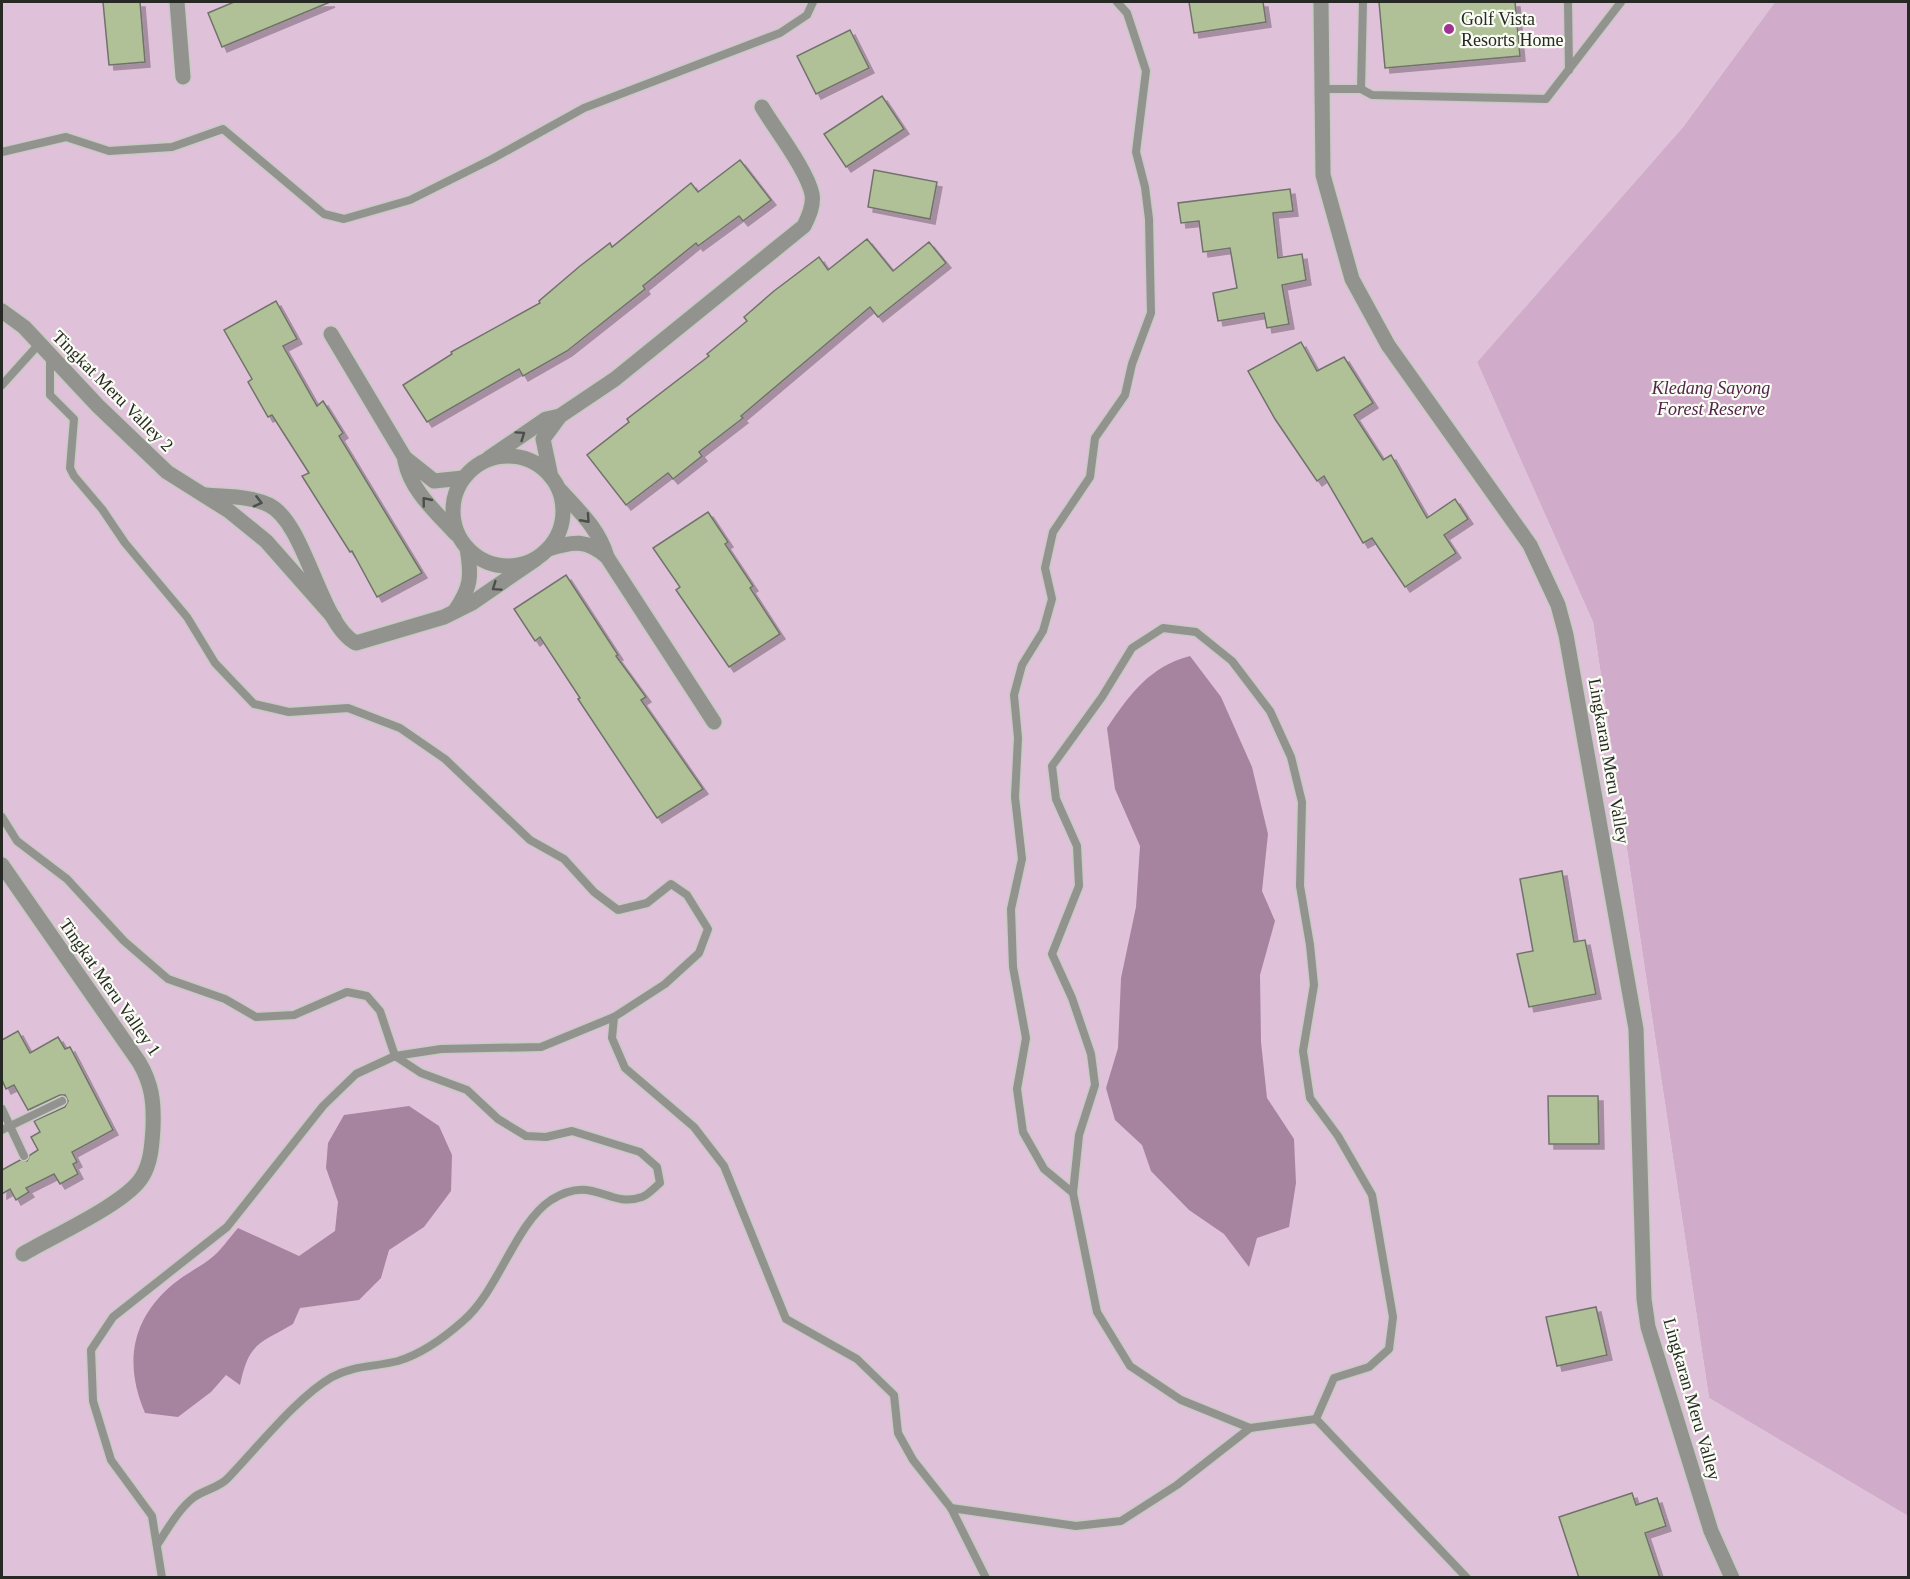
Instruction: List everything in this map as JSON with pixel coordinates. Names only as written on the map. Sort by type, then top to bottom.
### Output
[{"type":"street","points":[[177,2],[183,77]]},
{"type":"street","name":"Lingkaran Meru Valley","points":[[1321,2],[1320,89],[1323,175],[1352,279],[1388,345],[1530,546],[1558,605],[1566,635],[1636,1029],[1644,1299],[1648,1327],[1711,1531],[1732,1578]]},
{"type":"street","points":[[200,494],[260,502],[276,509],[302,550],[334,618],[346,637],[361,644],[428,623],[472,603],[542,554],[561,525],[563,512],[543,439],[560,416],[615,379],[804,226],[812,206],[807,180],[762,107]]},
{"type":"street","name":"Tingkat Meru Valley 2","points":[[2,311],[24,327],[133,441],[167,472],[247,523],[266,541],[334,618]]},
{"type":"street","points":[[331,334],[405,458],[408,472],[422,498],[479,558],[500,565],[522,565],[542,554],[580,541],[596,548],[607,557]]},
{"type":"street","points":[[455,611],[465,595],[471,575],[463,543],[454,523],[453,507],[456,492],[463,478],[546,419],[560,416]]},
{"type":"street","points":[[484,461],[512,456],[527,460],[553,481],[593,526],[602,540],[607,557],[714,722]]},
{"type":"street","points":[[405,458],[434,481],[463,478]]},
{"type":"street","name":"Tingkat Meru Valley 1","points":[[2,865],[139,1062],[148,1078],[153,1095],[150,1157],[141,1179],[125,1195],[22,1254]]},
{"type":"lane","points":[[2,152],[66,137],[109,151],[172,147],[223,129],[324,214],[344,219],[410,200],[492,159],[584,108],[780,33],[807,15],[813,2]]},
{"type":"lane","points":[[1073,1193],[1044,1170],[1023,1132],[1017,1089],[1026,1038],[1013,968],[1011,909],[1022,859],[1015,797],[1018,738],[1014,695],[1022,664],[1043,631],[1052,599],[1044,568],[1053,532],[1090,477],[1095,438],[1125,395],[1132,364],[1151,313],[1149,219],[1146,187],[1136,152],[1146,71],[1127,13],[1117,2]]},
{"type":"lane","points":[[1361,89],[1363,2]]},
{"type":"lane","points":[[1568,2],[1569,70]]},
{"type":"lane","points":[[1320,89],[1361,89],[1372,95],[1546,99],[1621,2]]},
{"type":"lane","points":[[2,385],[39,344]]},
{"type":"lane","points":[[50,356],[50,395],[75,419],[70,468],[74,476],[102,509],[125,543],[187,617],[215,663],[254,704],[289,712],[348,708],[400,728],[445,759],[490,799],[530,840],[564,859],[594,892],[618,910],[647,903],[670,884],[687,894],[708,929],[699,952],[664,984],[615,1017],[541,1047],[441,1048],[395,1056],[356,1074],[331,1098],[227,1227],[113,1317],[91,1350],[93,1401],[111,1460],[152,1516],[162,1578]]},
{"type":"lane","points":[[1163,628],[1196,632],[1232,662],[1263,703],[1291,757],[1302,802],[1300,886],[1314,985],[1303,1051],[1310,1098],[1338,1136],[1372,1196],[1394,1317],[1389,1349],[1369,1367],[1334,1378],[1316,1419],[1250,1428],[1181,1400],[1130,1366],[1097,1312],[1073,1193],[1079,1135],[1095,1085],[1091,1054],[1084,1032],[1072,998],[1052,954],[1079,886],[1077,846],[1056,798],[1052,766],[1096,705],[1132,648],[1163,628]]},
{"type":"lane","points":[[2,817],[16,841],[67,879],[124,941],[168,979],[225,999],[256,1017],[294,1015],[347,992],[367,996],[380,1011],[395,1056],[421,1073],[467,1090],[498,1119],[526,1136],[546,1137],[572,1131],[639,1152],[657,1167],[660,1183],[643,1197],[623,1200],[599,1191],[575,1189],[550,1201],[531,1221],[495,1282],[465,1320],[432,1345],[415,1353],[398,1360],[357,1366],[332,1377],[315,1389],[226,1480],[193,1498],[157,1545]]},
{"type":"lane","points":[[615,1017],[612,1038],[625,1068],[694,1127],[724,1166],[786,1319],[857,1359],[894,1395],[898,1433],[913,1460],[951,1508],[986,1578]]},
{"type":"lane","points":[[5,1128],[62,1101]]},
{"type":"lane","points":[[2,1109],[5,1128],[24,1156]]},
{"type":"lane","points":[[1316,1419],[1467,1578]]},
{"type":"lane","points":[[951,1508],[1076,1526],[1121,1521],[1177,1485],[1250,1428]]},
{"type":"shaded area","points":[[2,2],[1775,2],[1683,127],[1477,362],[1593,622],[1709,1398],[1908,1516],[1908,1577],[2,1578]]},
{"type":"shaded area","points":[[1190,656],[1221,697],[1252,767],[1268,834],[1262,891],[1275,921],[1260,975],[1261,1042],[1267,1098],[1294,1139],[1296,1183],[1289,1227],[1257,1238],[1249,1267],[1224,1234],[1189,1210],[1151,1171],[1142,1145],[1115,1120],[1106,1088],[1118,1048],[1121,978],[1136,907],[1140,846],[1115,789],[1107,728],[1142,683],[1163,667]]},
{"type":"shaded area","points":[[409,1106],[439,1126],[452,1155],[451,1191],[424,1227],[389,1250],[381,1278],[359,1300],[300,1308],[293,1324],[264,1341],[252,1352],[243,1371],[240,1385],[226,1375],[211,1392],[178,1417],[145,1413],[138,1395],[135,1377],[135,1344],[140,1328],[158,1299],[177,1281],[214,1256],[238,1228],[299,1256],[335,1231],[338,1202],[326,1168],[328,1143],[344,1115]]},
{"type":"green space","name":"Kledang Sayong Forest Reserve","points":[[1775,2],[1908,2],[1908,1516],[1709,1398],[1593,622],[1477,362],[1683,127]]},
{"type":"building","points":[[103,2],[140,2],[145,62],[109,65]]},
{"type":"building","points":[[234,2],[330,2],[222,47],[208,13]]},
{"type":"building","points":[[1189,2],[1263,2],[1266,22],[1194,33]]},
{"type":"building","name":"Golf Vista Resorts Home","points":[[1379,2],[1515,2],[1520,56],[1385,68]]},
{"type":"building","points":[[850,30],[869,68],[816,94],[797,56]]},
{"type":"building","points":[[882,96],[904,129],[846,167],[824,134]]},
{"type":"building","points":[[740,160],[771,200],[743,221],[739,216],[698,246],[696,243],[643,286],[645,289],[567,351],[523,376],[519,369],[427,422],[403,385],[452,354],[451,352],[540,303],[539,301],[580,266],[610,243],[612,247],[691,183],[698,192]]},
{"type":"building","points":[[874,170],[937,182],[930,219],[868,207]]},
{"type":"building","points":[[1290,189],[1293,211],[1273,213],[1278,258],[1302,254],[1306,280],[1282,285],[1289,324],[1267,328],[1264,313],[1218,321],[1213,293],[1237,288],[1230,248],[1203,252],[1199,221],[1181,223],[1178,203]]},
{"type":"building","points":[[867,239],[893,271],[929,242],[946,263],[878,317],[870,307],[741,416],[743,418],[699,452],[702,456],[673,479],[668,473],[626,505],[587,455],[629,422],[627,419],[709,356],[707,354],[747,321],[744,317],[774,291],[819,257],[828,270]]},
{"type":"building","points":[[276,301],[297,339],[283,346],[317,406],[323,401],[343,433],[339,436],[422,573],[377,597],[352,551],[350,552],[302,476],[309,473],[272,415],[268,417],[248,382],[252,379],[224,330]]},
{"type":"building","points":[[1301,342],[1317,371],[1344,357],[1373,403],[1354,415],[1383,460],[1391,455],[1427,518],[1455,499],[1468,519],[1444,535],[1456,553],[1405,587],[1372,538],[1363,543],[1324,476],[1317,481],[1275,419],[1248,371]]},
{"type":"building","points":[[708,512],[728,542],[725,544],[753,586],[750,588],[780,634],[729,667],[676,590],[680,587],[653,548]]},
{"type":"building","points":[[566,575],[618,655],[616,656],[646,697],[641,700],[703,789],[657,818],[540,637],[535,641],[514,609]]},
{"type":"building","points":[[1562,871],[1574,942],[1585,940],[1596,994],[1529,1007],[1517,954],[1533,951],[1520,879]]},
{"type":"building","points":[[18,1031],[30,1053],[58,1037],[65,1049],[70,1047],[113,1130],[72,1152],[77,1162],[73,1164],[78,1174],[60,1184],[54,1174],[26,1188],[29,1192],[16,1200],[10,1189],[2,1194],[2,1170],[20,1160],[27,1161],[30,1155],[38,1150],[31,1137],[40,1132],[34,1121],[65,1107],[68,1101],[65,1095],[60,1095],[28,1110],[14,1085],[6,1089],[2,1080],[2,1040]]},
{"type":"building","points":[[1548,1096],[1598,1096],[1599,1144],[1549,1144]]},
{"type":"building","points":[[1596,1307],[1607,1355],[1557,1366],[1546,1317]]},
{"type":"building","points":[[1632,1493],[1636,1505],[1657,1498],[1666,1526],[1645,1533],[1660,1578],[1579,1578],[1559,1517]]},
{"type":"place","name":"Golf Vista Resorts Home","points":[[1449,29]]}]
